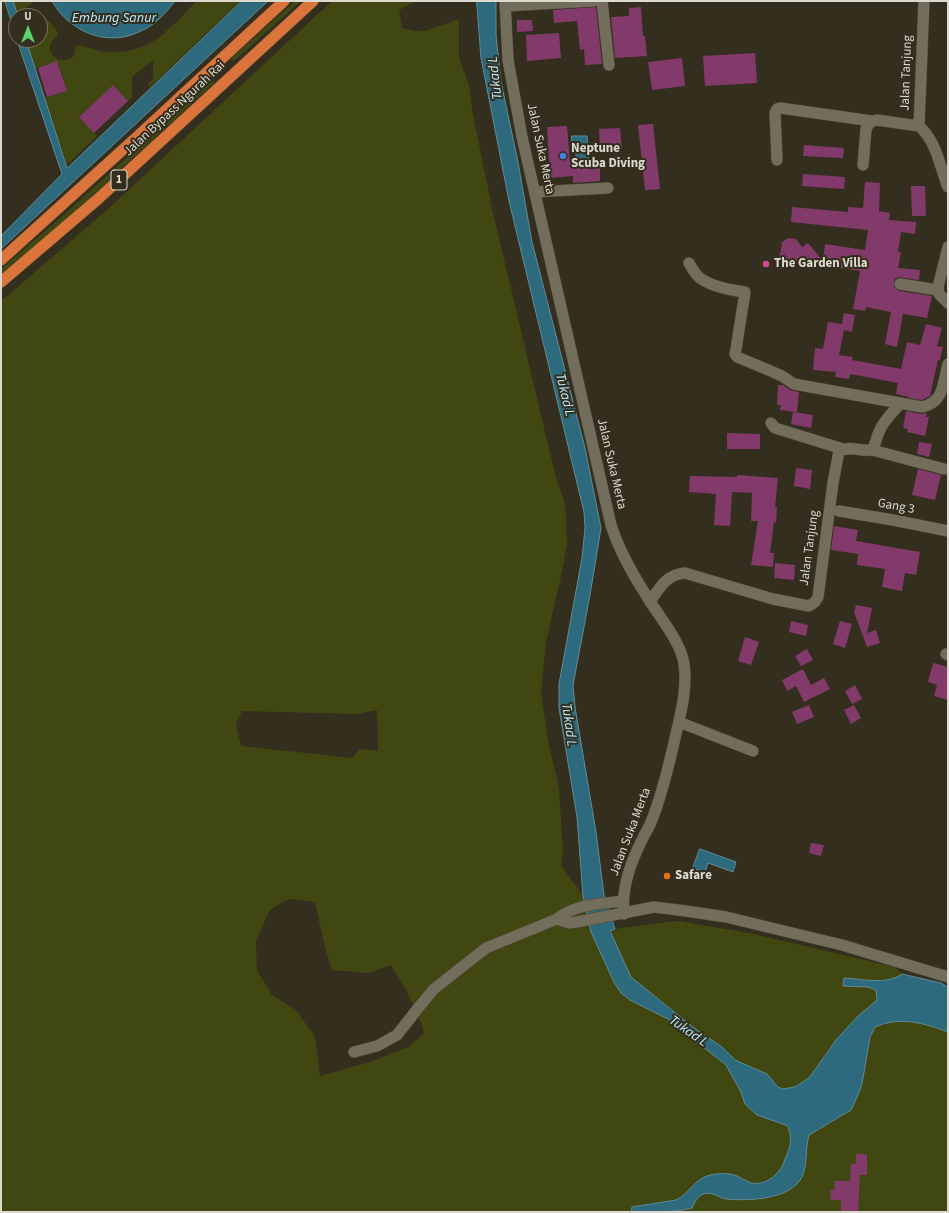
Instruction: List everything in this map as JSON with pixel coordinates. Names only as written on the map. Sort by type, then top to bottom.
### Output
[{"type":"highway","name":"Jalan Bypass Ngurah Rai","points":[[1,260],[284,1]]},
{"type":"highway","name":"Jalan Bypass Ngurah Rai","points":[[1,282],[98,199],[313,1]]},
{"type":"highway","points":[[220,61],[234,74]]},
{"type":"street","points":[[505,4],[593,1]]},
{"type":"street","points":[[602,1],[609,65]]},
{"type":"street","name":"Jalan Tanjung","points":[[924,1],[919,126],[927,133],[934,145],[948,187]]},
{"type":"street","name":"Jalan Suka Merta","points":[[505,4],[506,43],[511,81],[543,230],[611,525],[624,557],[650,602],[671,632],[684,664],[685,688],[679,722],[661,795],[650,824],[634,857],[628,875],[619,915]]},
{"type":"street","points":[[778,160],[775,113],[777,109],[780,108],[919,126]]},
{"type":"street","points":[[863,165],[866,129],[868,124],[872,121]]},
{"type":"street","points":[[535,192],[608,188]]},
{"type":"street","points":[[948,248],[938,290],[939,294],[948,303]]},
{"type":"street","points":[[688,263],[699,277],[706,281],[727,289],[745,292],[736,354],[737,357],[782,376],[794,384],[900,404],[922,407],[930,406],[936,401],[942,391],[948,364]]},
{"type":"street","points":[[900,284],[938,290]]},
{"type":"street","points":[[872,450],[875,446],[882,425],[900,404]]},
{"type":"street","points":[[771,423],[775,428],[843,449],[850,448],[868,451],[872,450],[944,469]]},
{"type":"street","name":"Jalan Tanjung","points":[[650,602],[660,587],[670,576],[678,573],[685,573],[790,603],[809,606],[818,597],[837,458],[839,451],[843,449]]},
{"type":"street","name":"Gang 3","points":[[839,511],[948,531]]},
{"type":"street","points":[[679,722],[753,751]]},
{"type":"street","points":[[354,1052],[377,1046],[397,1035],[434,989],[486,948],[557,919],[564,913],[574,908],[623,901]]},
{"type":"street","points":[[557,919],[570,923],[619,915],[654,907],[686,911],[726,918],[842,945],[948,977]]},
{"type":"green space","points":[[13,1],[34,1],[25,8],[15,8]]},
{"type":"green space","points":[[197,1],[240,1],[149,88],[149,82],[153,80],[153,60],[132,77],[132,97],[128,101],[113,85],[79,117],[97,136],[67,165],[45,98],[67,91],[58,62],[35,69],[28,48],[48,48],[48,20],[58,33],[58,36],[52,41],[50,47],[51,52],[54,56],[64,60],[70,59],[74,55],[76,46],[105,52],[121,52],[147,45],[167,31]]},
{"type":"green space","points":[[295,1],[301,1],[235,60],[232,61],[232,58]]},
{"type":"green space","points":[[332,1],[416,1],[399,10],[402,28],[416,31],[425,31],[459,19],[459,58],[469,85],[472,109],[493,213],[556,478],[564,500],[567,544],[546,642],[541,693],[548,741],[559,788],[563,853],[561,865],[583,896],[591,932],[625,997],[668,1019],[726,1065],[741,1092],[745,1104],[757,1115],[788,1127],[792,1140],[782,1167],[779,1172],[769,1179],[758,1183],[752,1183],[737,1176],[714,1175],[692,1185],[686,1194],[676,1200],[632,1207],[631,1212],[1,1212],[1,301],[108,209]],"holes":[[[377,710],[378,751],[360,749],[352,758],[241,746],[236,724],[242,711],[356,714]],[[293,899],[315,902],[325,948],[332,970],[368,973],[391,965],[414,1006],[424,1033],[408,1047],[370,1062],[320,1076],[315,1037],[296,1010],[272,995],[257,970],[256,941],[269,911],[284,901]]]},
{"type":"green space","points":[[211,81],[214,81],[214,83],[70,216],[1,274],[1,269],[67,212]]},
{"type":"green space","points":[[678,921],[749,933],[895,967],[902,974],[897,979],[875,980],[847,987],[868,987],[876,990],[877,1000],[857,1017],[832,1044],[809,1078],[795,1087],[783,1089],[778,1087],[767,1074],[735,1060],[722,1047],[694,1028],[631,977],[610,930]]},
{"type":"green space","points":[[899,1021],[916,1022],[948,1032],[948,1212],[677,1212],[694,1202],[702,1194],[710,1194],[728,1199],[753,1199],[775,1196],[793,1187],[800,1179],[805,1169],[809,1135],[841,1117],[858,1095],[862,1084],[870,1037],[875,1027]]},
{"type":"water","points":[[5,1],[13,1],[15,8],[8,8],[8,10]]},
{"type":"water","name":"Embung Sanur","points":[[52,1],[175,1],[160,18],[151,25],[128,36],[116,38],[90,34],[79,29],[59,12]]},
{"type":"water","points":[[242,1],[268,1],[1,249],[1,236],[62,174],[20,48],[29,48],[67,168]]},
{"type":"water","name":"Tukad L","points":[[477,1],[496,1],[496,35],[501,82],[518,162],[532,242],[585,448],[601,528],[573,685],[575,707],[596,832],[604,895],[615,929],[610,931],[631,977],[694,1028],[722,1047],[735,1060],[767,1074],[778,1087],[783,1089],[795,1087],[809,1078],[836,1040],[857,1017],[877,1000],[876,990],[868,987],[843,986],[844,978],[882,980],[902,974],[941,983],[948,987],[948,1032],[930,1026],[903,1021],[875,1027],[870,1037],[862,1084],[851,1110],[809,1135],[805,1167],[802,1177],[796,1185],[779,1195],[746,1200],[726,1199],[706,1193],[699,1196],[692,1208],[685,1210],[631,1212],[632,1207],[676,1200],[685,1194],[699,1180],[710,1175],[731,1174],[751,1183],[762,1183],[767,1181],[779,1171],[782,1166],[791,1141],[788,1126],[757,1115],[745,1104],[741,1092],[726,1065],[668,1019],[630,1000],[621,993],[614,982],[591,932],[583,896],[577,817],[559,708],[559,684],[582,558],[585,528],[584,512],[509,201],[481,58]]},
{"type":"water","points":[[572,136],[587,136],[589,159],[576,160],[576,153],[572,153]]},
{"type":"water","points":[[700,849],[736,862],[733,872],[708,863],[705,873],[693,868]]},
{"type":"building","points":[[596,7],[602,64],[585,65],[584,49],[580,50],[577,21],[554,23],[553,10]]},
{"type":"building","points":[[641,7],[643,36],[645,36],[647,56],[615,58],[611,17],[629,16],[629,8]]},
{"type":"building","points":[[517,20],[532,20],[533,31],[517,32]]},
{"type":"building","points":[[559,33],[561,58],[527,61],[526,35]]},
{"type":"building","points":[[755,53],[757,83],[705,86],[703,56]]},
{"type":"building","points":[[682,58],[685,86],[652,90],[648,62]]},
{"type":"building","points":[[57,61],[67,91],[47,97],[38,68]]},
{"type":"building","points":[[113,85],[128,101],[94,133],[79,117]]},
{"type":"building","points":[[653,124],[660,189],[645,190],[638,125]]},
{"type":"building","points":[[567,126],[570,163],[600,162],[600,181],[573,183],[573,176],[550,178],[547,127]]},
{"type":"building","points":[[620,128],[622,149],[600,150],[599,129]]},
{"type":"building","points":[[804,145],[844,148],[843,158],[803,156]]},
{"type":"building","points":[[803,174],[845,177],[844,189],[802,186]]},
{"type":"building","points":[[865,182],[880,183],[879,211],[890,213],[889,220],[916,222],[915,234],[901,232],[898,252],[901,252],[898,268],[920,270],[919,280],[898,277],[894,280],[894,287],[899,291],[932,296],[927,318],[903,314],[897,347],[885,344],[891,312],[866,307],[865,311],[853,309],[860,271],[810,263],[793,263],[788,260],[779,261],[782,242],[788,238],[796,239],[802,247],[808,243],[823,261],[825,244],[865,250],[868,230],[791,222],[792,207],[848,212],[848,207],[863,208]]},
{"type":"building","points":[[911,186],[925,186],[926,216],[912,216]]},
{"type":"building","points":[[844,313],[855,315],[852,332],[844,330],[839,355],[853,357],[852,360],[901,369],[907,342],[920,345],[926,324],[942,328],[937,346],[943,347],[940,360],[938,360],[930,396],[922,400],[909,398],[896,394],[898,383],[850,374],[849,379],[835,377],[836,372],[813,370],[815,348],[823,349],[828,322],[842,324]]},
{"type":"building","points":[[778,385],[783,385],[790,390],[799,392],[797,412],[780,410],[781,405],[777,405]]},
{"type":"building","points":[[906,411],[921,414],[927,413],[926,417],[929,417],[925,436],[907,432],[908,429],[903,428]]},
{"type":"building","points":[[793,412],[813,415],[811,428],[791,424]]},
{"type":"building","points":[[727,433],[760,434],[760,449],[727,449]]},
{"type":"building","points":[[919,442],[932,444],[929,457],[917,454]]},
{"type":"building","points":[[796,468],[812,470],[810,489],[794,486]]},
{"type":"building","points":[[918,469],[941,475],[935,500],[912,495]]},
{"type":"building","points":[[737,475],[778,478],[775,507],[777,507],[776,523],[774,522],[770,553],[774,553],[773,567],[751,565],[758,521],[751,521],[752,493],[732,492],[730,526],[714,525],[716,494],[689,492],[690,476],[737,477]]},
{"type":"building","points":[[834,526],[858,530],[856,541],[920,552],[916,575],[905,573],[902,591],[882,587],[885,569],[857,565],[858,554],[831,550]]},
{"type":"building","points":[[775,563],[795,565],[794,580],[774,578]]},
{"type":"building","points":[[856,605],[872,608],[867,633],[876,630],[880,643],[867,647],[854,612]]},
{"type":"building","points":[[791,621],[808,625],[806,636],[789,632]]},
{"type":"building","points":[[840,621],[852,624],[845,648],[833,644]]},
{"type":"building","points":[[745,637],[759,642],[751,665],[738,661]]},
{"type":"building","points":[[807,649],[813,660],[801,666],[795,656]]},
{"type":"building","points":[[933,663],[948,667],[948,700],[934,696],[937,685],[928,682]]},
{"type":"building","points":[[803,669],[811,685],[824,678],[830,689],[804,702],[796,686],[787,691],[782,680]]},
{"type":"building","points":[[855,685],[862,699],[852,704],[845,691]]},
{"type":"building","points":[[809,705],[814,717],[797,724],[792,712]]},
{"type":"building","points":[[854,705],[861,718],[851,724],[844,710]]},
{"type":"building","points":[[811,843],[824,845],[821,856],[809,853]]},
{"type":"building","points":[[856,1154],[867,1154],[867,1175],[860,1175],[858,1212],[841,1212],[841,1200],[831,1200],[830,1190],[835,1190],[834,1181],[850,1181],[851,1164],[856,1164]]},
{"type":"place","name":"Neptune Scuba Diving","points":[[563,156]]},
{"type":"place","name":"The Garden Villa","points":[[766,264]]},
{"type":"place","name":"Safare","points":[[667,876]]}]
